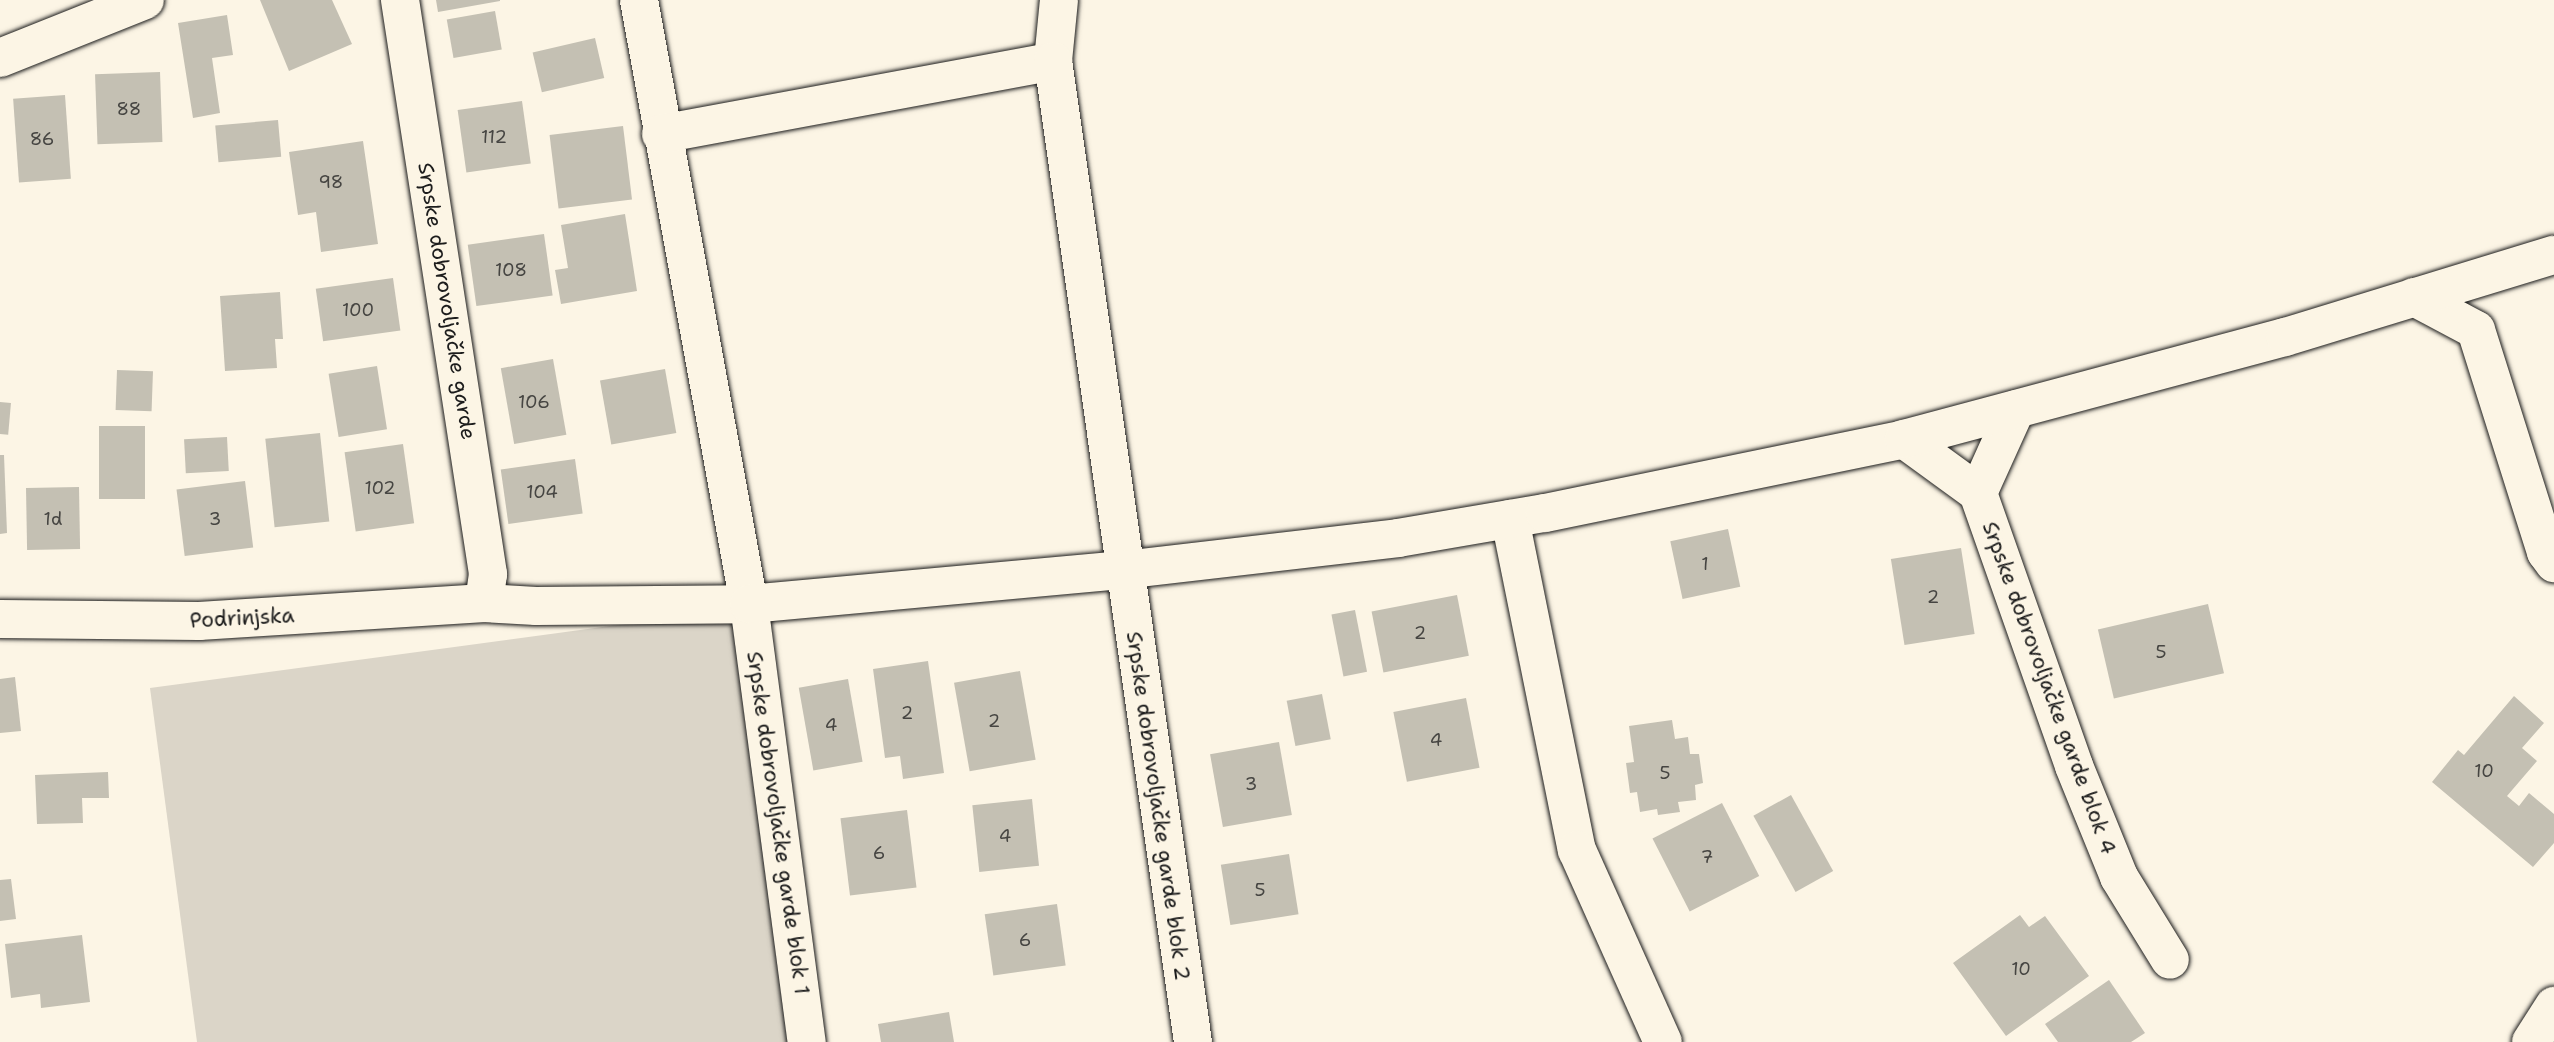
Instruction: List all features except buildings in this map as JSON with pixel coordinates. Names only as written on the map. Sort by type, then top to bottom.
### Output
[{"type":"street","points":[[0,58],[145,0]]},
{"type":"street","name":"Srpske dobrovoljačke garde","points":[[400,0],[488,574],[484,603]]},
{"type":"street","name":"Srpske dobrovoljačke garde blok 1","points":[[639,0],[661,134],[749,604],[807,1042]]},
{"type":"street","name":"Srpske dobrovoljačke garde blok 2","points":[[1059,0],[1053,61],[1123,570],[1193,1042]]},
{"type":"street","points":[[661,134],[1053,61]]},
{"type":"street","name":"Podrinjska","points":[[0,620],[199,621],[484,603],[536,606],[749,604],[1123,570],[1398,538],[1510,519],[1904,439],[2285,337],[2554,256]]},
{"type":"street","points":[[2489,275],[2476,330],[2546,552],[2554,563]]},
{"type":"street","points":[[2414,297],[2476,330]]},
{"type":"street","points":[[1904,439],[1978,493],[2016,409]]},
{"type":"street","name":"Srpske dobrovoljačke garde blok 4","points":[[1978,493],[2074,766],[2119,877],[2170,960]]},
{"type":"street","points":[[1510,519],[1577,850],[1663,1042]]},
{"type":"street","points":[[2531,1042],[2554,1006]]},
{"type":"shaded area","points":[[743,608],[801,1042],[197,1042],[150,688]]}]
